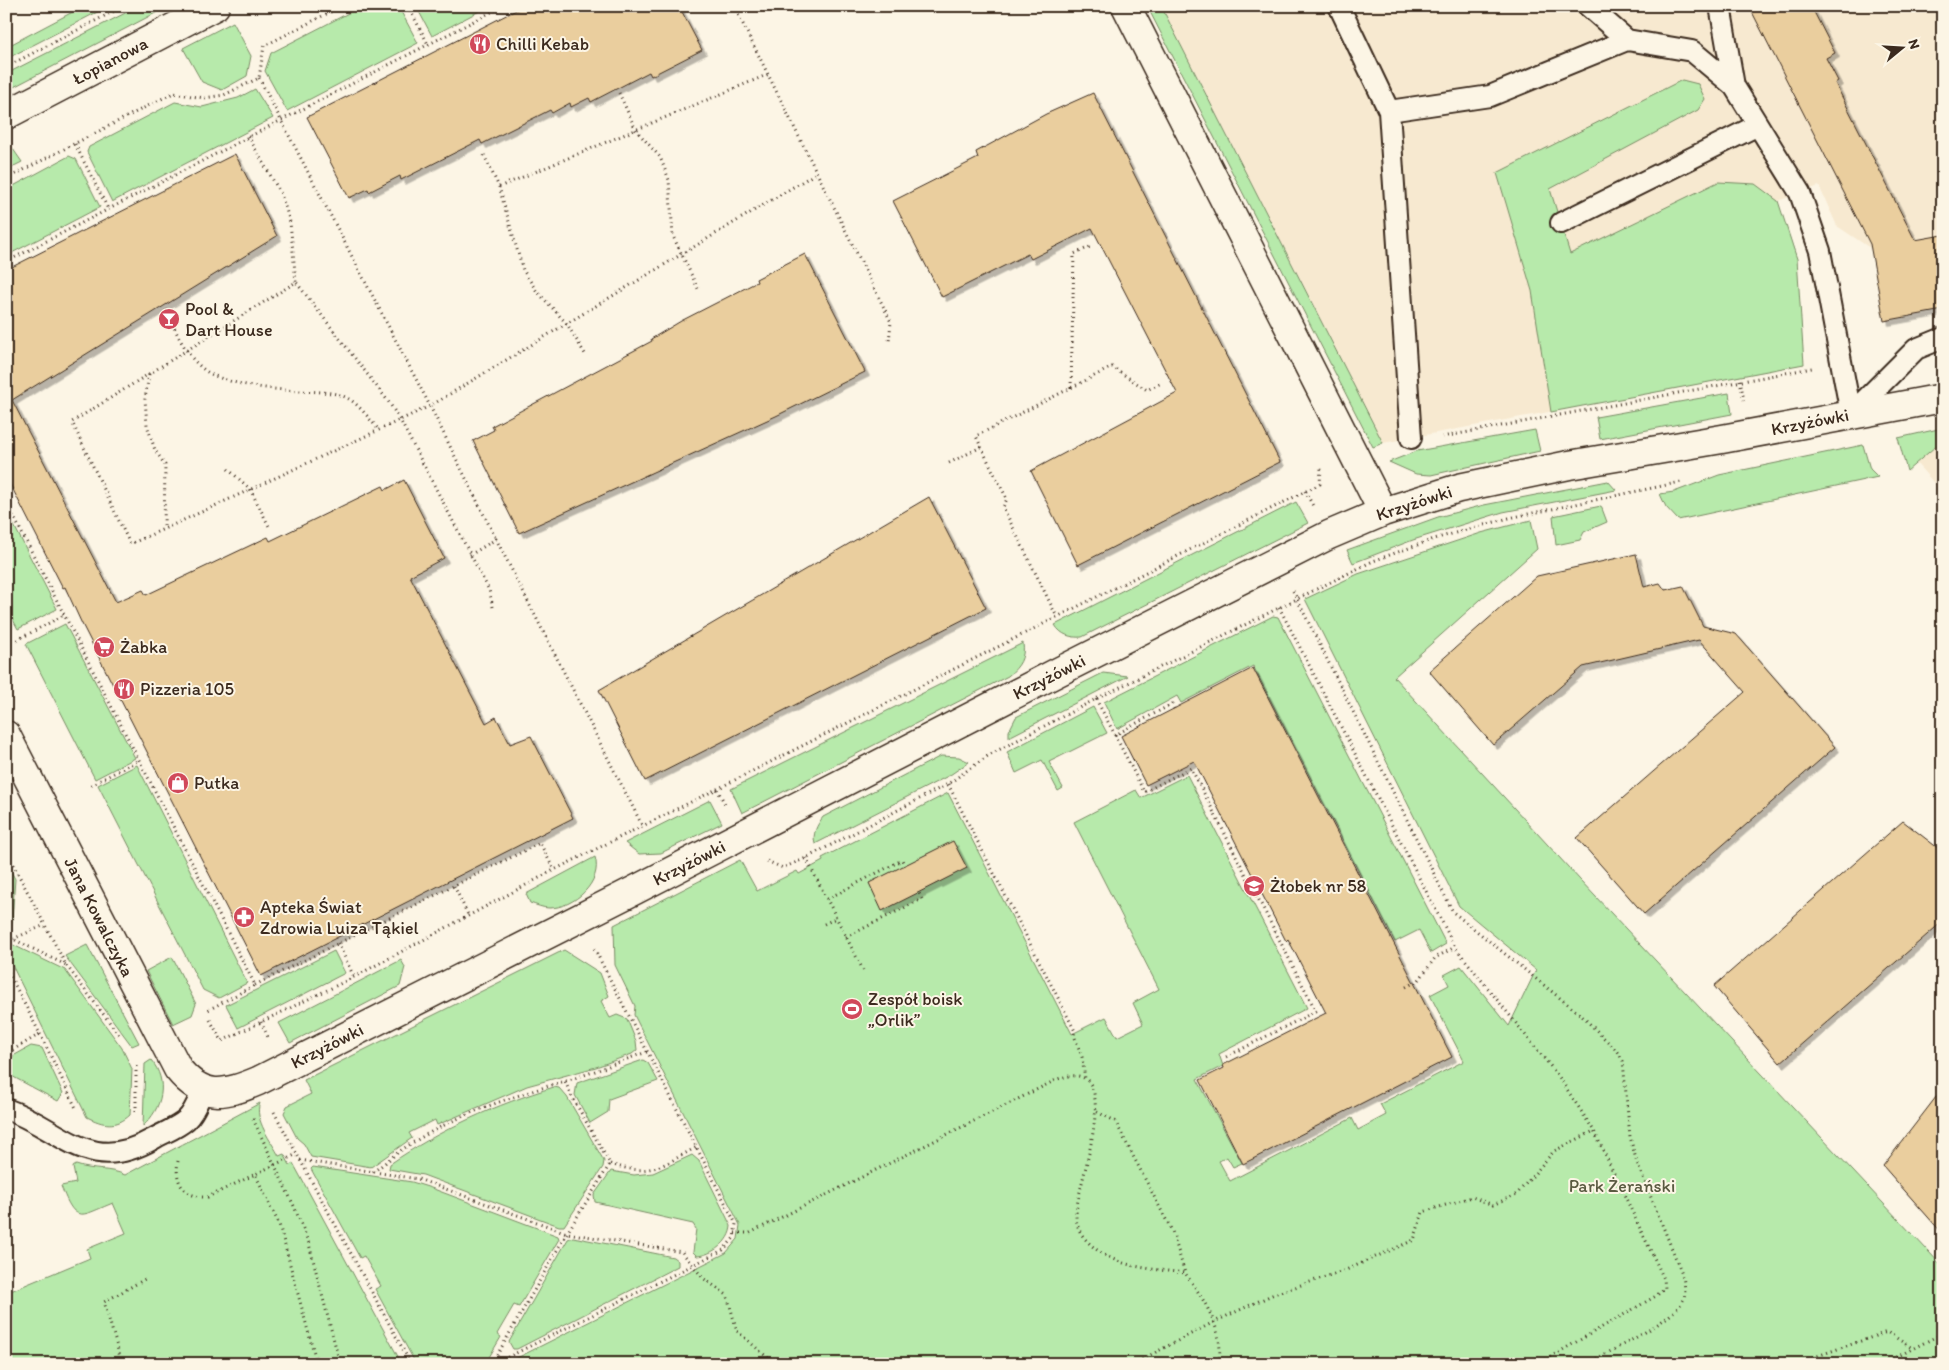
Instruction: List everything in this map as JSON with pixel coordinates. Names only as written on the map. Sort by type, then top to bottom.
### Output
[{"type":"street","name":"Łopianowa","points":[[6,115],[215,6]]},
{"type":"street","points":[[1126,6],[1383,512]]},
{"type":"street","name":"Krzyżówki","points":[[203,1090],[221,1092],[238,1090],[578,919],[1329,535],[1383,512],[1460,488],[1560,467],[1943,398]]},
{"type":"street","name":"Jana Kowalczyka","points":[[6,735],[178,1069],[193,1086],[203,1090]]},
{"type":"lane","points":[[1339,6],[1389,111],[1411,438]]},
{"type":"lane","points":[[1588,6],[1627,40],[1692,51],[1734,86],[1800,193],[1820,251],[1851,414]]},
{"type":"lane","points":[[1720,6],[1734,86]]},
{"type":"lane","points":[[1389,111],[1490,96],[1627,40]]},
{"type":"lane","points":[[1561,223],[1758,125]]},
{"type":"lane","points":[[1851,414],[1916,349],[1943,338]]},
{"type":"lane","points":[[6,1109],[79,1147],[100,1153],[124,1153],[137,1148],[187,1119],[203,1090]]},
{"type":"path","points":[[6,67],[124,6]]},
{"type":"path","points":[[342,6],[264,46],[259,78],[283,120],[430,406],[644,828]]},
{"type":"path","points":[[408,6],[428,44]]},
{"type":"path","points":[[6,262],[503,6]]},
{"type":"path","points":[[734,6],[892,322],[889,342]]},
{"type":"path","points":[[499,187],[769,74]]},
{"type":"path","points":[[6,179],[173,93],[204,98],[224,95],[259,78]]},
{"type":"path","points":[[619,93],[636,130],[660,157],[669,180],[673,236],[698,291]]},
{"type":"path","points":[[248,136],[281,194],[290,222],[296,282],[388,401],[400,420],[489,590],[493,607]]},
{"type":"path","points":[[75,144],[108,209]]},
{"type":"path","points":[[484,155],[499,187],[523,270],[536,290],[567,324],[585,354]]},
{"type":"path","points":[[296,282],[72,422],[130,544],[430,406],[818,172]]},
{"type":"path","points":[[1071,388],[1074,254],[1090,247]]},
{"type":"path","points":[[166,310],[186,351],[203,370],[234,382],[278,390],[325,393],[346,397],[364,412],[379,430]]},
{"type":"path","points":[[1433,439],[1842,362]]},
{"type":"path","points":[[1057,617],[1003,507],[1007,499],[976,436],[1112,367],[1147,390],[1161,383]]},
{"type":"path","points":[[149,374],[145,399],[147,424],[155,450],[165,465],[164,529]]},
{"type":"path","points":[[949,463],[981,447]]},
{"type":"path","points":[[1321,470],[1341,474],[1359,464]]},
{"type":"path","points":[[717,789],[1320,484],[1322,465]]},
{"type":"path","points":[[228,470],[250,489],[270,528]]},
{"type":"path","points":[[6,502],[255,985]]},
{"type":"path","points":[[470,555],[496,539]]},
{"type":"path","points":[[1278,562],[1453,912],[1581,1015],[1618,1052],[1622,1061],[1630,1137],[1637,1162],[1681,1271],[1685,1284],[1684,1298],[1675,1311],[1662,1322],[1586,1364]]},
{"type":"path","points":[[1279,607],[1456,948],[1559,1077],[1594,1131],[1664,1279],[1665,1288],[1656,1296],[1538,1364]]},
{"type":"path","points":[[16,640],[64,615]]},
{"type":"path","points":[[1096,699],[1144,792],[1191,768],[1316,1011],[1224,1058]]},
{"type":"path","points":[[1114,735],[1172,704],[1174,709]]},
{"type":"path","points":[[91,785],[139,760]]},
{"type":"path","points":[[948,784],[1075,1031],[1074,1035],[1082,1057],[1085,1079],[1095,1093],[1097,1112],[1076,1216],[1080,1234],[1101,1254],[1120,1264],[1186,1273]]},
{"type":"path","points":[[206,1011],[540,843],[554,870]]},
{"type":"path","points":[[6,851],[66,965],[125,1042]]},
{"type":"path","points":[[806,858],[863,970]]},
{"type":"path","points":[[827,899],[902,860],[905,866]]},
{"type":"path","points":[[454,886],[469,917]]},
{"type":"path","points":[[846,937],[922,898],[919,893]]},
{"type":"path","points":[[824,924],[837,918]]},
{"type":"path","points":[[493,1364],[723,1250],[731,1242],[735,1233],[736,1224],[578,919]]},
{"type":"path","points":[[6,942],[45,924]]},
{"type":"path","points":[[13,939],[66,965]]},
{"type":"path","points":[[338,943],[354,977]]},
{"type":"path","points":[[1406,987],[1419,980],[1435,958],[1456,948]]},
{"type":"path","points":[[6,968],[80,1116],[71,1112]]},
{"type":"path","points":[[6,1054],[40,1034]]},
{"type":"path","points":[[373,1172],[406,1146],[441,1127],[530,1090],[565,1081],[648,1052]]},
{"type":"path","points":[[136,1121],[137,1057]]},
{"type":"path","points":[[735,1233],[750,1233],[1058,1079],[1072,1074],[1085,1079]]},
{"type":"path","points":[[565,1081],[610,1164],[641,1171],[658,1168],[697,1147]]},
{"type":"path","points":[[238,1090],[276,1166],[309,1244],[340,1364]]},
{"type":"path","points":[[270,1104],[411,1364]]},
{"type":"path","points":[[1097,1112],[1115,1121],[1172,1230],[1186,1273],[1199,1292],[1214,1322],[1220,1357],[1218,1364]]},
{"type":"path","points":[[1134,1364],[1214,1322],[1274,1294],[1346,1270],[1414,1240],[1423,1212],[1472,1197],[1493,1205],[1517,1194],[1554,1151],[1594,1131]]},
{"type":"path","points":[[178,1158],[179,1183],[189,1194],[197,1198],[214,1196],[297,1154]]},
{"type":"path","points":[[300,1160],[418,1179],[567,1233],[682,1252],[694,1264],[703,1278],[727,1294],[737,1331],[775,1364]]},
{"type":"path","points":[[493,1364],[567,1233],[610,1164]]},
{"type":"path","points":[[256,1176],[279,1224],[317,1364]]},
{"type":"path","points":[[122,1364],[104,1302],[144,1279]]},
{"type":"path","points":[[1794,1364],[1887,1332],[1912,1348]]},
{"type":"path","points":[[1883,1364],[1943,1333]]},
{"type":"shaded area","points":[[1161,6],[1943,6],[1943,310],[1884,321],[1870,248],[1837,226],[1819,186],[1778,201],[1797,259],[1804,364],[1383,443]]},
{"type":"shaded area","points":[[1943,440],[1943,493],[1916,463]]},
{"type":"green space","points":[[84,6],[109,6],[6,59],[6,47]]},
{"type":"green space","points":[[139,6],[169,6],[6,91],[6,74]]},
{"type":"green space","points":[[362,6],[398,6],[418,43],[287,111],[265,71],[271,53]]},
{"type":"green space","points":[[416,6],[489,6],[432,36]]},
{"type":"green space","points":[[1147,6],[1161,6],[1383,443],[1373,447]]},
{"type":"green space","points":[[233,22],[251,56],[247,76],[222,90],[202,82],[183,48]]},
{"type":"green space","points":[[1682,80],[1698,84],[1705,99],[1698,110],[1550,189],[1570,254],[1718,182],[1755,184],[1778,201],[1797,259],[1804,364],[1551,412],[1532,291],[1497,173]]},
{"type":"green space","points":[[255,89],[273,118],[112,202],[87,152],[89,147],[175,102],[202,107],[238,98]]},
{"type":"green space","points":[[6,139],[22,162],[6,170]]},
{"type":"green space","points":[[69,156],[76,159],[100,207],[6,256],[6,190]]},
{"type":"green space","points":[[1729,393],[1732,414],[1600,439],[1596,417]]},
{"type":"green space","points":[[1943,428],[1943,440],[1907,471],[1898,438]]},
{"type":"green space","points":[[1535,430],[1540,451],[1431,475],[1416,474],[1389,462],[1417,451]]},
{"type":"green space","points":[[1863,445],[1870,469],[1878,477],[1678,520],[1666,507],[1660,494],[1674,492],[1719,475]]},
{"type":"green space","points":[[1608,481],[1616,490],[1503,512],[1413,540],[1353,563],[1347,550],[1438,517],[1484,505]]},
{"type":"green space","points":[[1296,502],[1308,523],[1082,637],[1067,635],[1055,625]]},
{"type":"green space","points":[[1601,506],[1607,522],[1584,532],[1580,540],[1556,545],[1553,516]]},
{"type":"green space","points":[[6,510],[57,609],[18,629],[6,607]]},
{"type":"green space","name":"Park Żerański","points":[[1531,520],[1537,549],[1394,677],[1580,880],[1943,1267],[1943,1364],[505,1364],[726,1253],[738,1239],[740,1225],[634,1015],[635,1006],[615,965],[614,925],[740,860],[757,891],[797,871],[799,874],[823,861],[822,858],[948,793],[1072,1034],[1106,1017],[1117,1037],[1143,1024],[1133,1003],[1159,989],[1074,822],[1136,790],[1141,798],[1187,775],[1307,1008],[1219,1054],[1223,1066],[1197,1079],[1242,1163],[1233,1167],[1227,1157],[1219,1161],[1230,1181],[1352,1118],[1358,1130],[1386,1115],[1380,1104],[1464,1061],[1430,995],[1449,985],[1444,975],[1461,966],[1509,1026],[1536,970],[1459,906],[1305,599],[1358,574],[1481,533]]},
{"type":"green space","points":[[1273,616],[1278,617],[1446,944],[1431,953],[1419,930],[1395,942],[1253,666],[1181,703],[1177,696],[1117,729],[1104,702]]},
{"type":"green space","points":[[65,624],[135,758],[95,779],[26,644]]},
{"type":"green space","points":[[1023,643],[1021,661],[1008,676],[742,813],[731,789]]},
{"type":"green space","points":[[1103,673],[1128,676],[1009,737],[1009,731],[1016,717]]},
{"type":"green space","points":[[1093,707],[1107,733],[1049,762],[1063,788],[1058,791],[1042,760],[1016,773],[1007,752]]},
{"type":"green space","points":[[941,756],[959,757],[969,762],[950,775],[815,844],[816,830],[823,817]]},
{"type":"green space","points":[[137,765],[247,983],[219,998],[203,990],[98,785]]},
{"type":"green space","points":[[710,800],[722,823],[661,853],[639,854],[625,843]]},
{"type":"green space","points":[[595,857],[595,876],[591,884],[577,898],[568,904],[549,908],[530,903],[526,894]]},
{"type":"green space","points":[[6,862],[15,879],[11,934],[6,936]]},
{"type":"green space","points":[[11,944],[65,970],[122,1048],[132,1069],[130,1115],[125,1119],[109,1124],[87,1117],[6,953],[6,947]]},
{"type":"green space","points":[[87,945],[139,1043],[132,1046],[65,956]]},
{"type":"green space","points":[[564,950],[600,973],[609,996],[601,1001],[610,1018],[617,1015],[627,1019],[636,1041],[637,1050],[632,1054],[596,1067],[527,1086],[437,1125],[435,1120],[409,1133],[412,1138],[371,1167],[311,1157],[304,1144],[297,1138],[284,1113],[287,1106],[311,1094],[304,1080]]},
{"type":"green space","points":[[334,951],[345,973],[238,1028],[226,1005]]},
{"type":"green space","points":[[172,957],[196,1004],[192,1015],[173,1024],[146,971]]},
{"type":"green space","points":[[401,960],[405,967],[400,986],[290,1043],[279,1023]]},
{"type":"green space","points":[[31,1046],[42,1048],[63,1093],[58,1101],[6,1073],[6,1060]]},
{"type":"green space","points":[[151,1060],[157,1068],[160,1077],[161,1094],[155,1111],[143,1126],[145,1064]]},
{"type":"green space","points":[[643,1060],[648,1063],[658,1081],[609,1099],[608,1112],[590,1123],[575,1095],[577,1083]]},
{"type":"green space","points":[[554,1087],[559,1088],[567,1097],[604,1161],[603,1167],[564,1226],[559,1226],[423,1175],[389,1169],[390,1164],[448,1129],[511,1101]]},
{"type":"green space","points":[[260,1103],[259,1116],[268,1137],[279,1156],[284,1154],[290,1165],[293,1163],[402,1364],[6,1364],[6,1293],[90,1258],[87,1249],[126,1233],[113,1203],[86,1214],[75,1212],[61,1186],[76,1183],[73,1167],[76,1165],[114,1171],[125,1175]]},
{"type":"green space","points":[[692,1155],[699,1161],[731,1226],[724,1242],[708,1253],[697,1256],[693,1252],[696,1229],[693,1224],[595,1202],[594,1195],[611,1171],[634,1175],[653,1173]]},
{"type":"green space","points":[[313,1167],[412,1182],[558,1236],[559,1239],[519,1307],[514,1305],[497,1334],[501,1337],[485,1364],[416,1364],[375,1289],[381,1286],[364,1256],[360,1258],[311,1169]]},
{"type":"green space","points":[[573,1237],[673,1257],[678,1261],[678,1266],[517,1349],[513,1349],[509,1342],[568,1239]]},
{"type":"building","points":[[524,6],[679,6],[702,50],[651,76],[649,72],[591,102],[589,98],[571,107],[570,103],[552,113],[550,110],[482,144],[480,140],[401,180],[400,176],[369,192],[368,189],[349,198],[307,117]]},
{"type":"building","points":[[1749,6],[1811,6],[1835,53],[1826,58],[1838,81],[1835,83],[1915,240],[1943,235],[1943,310],[1884,321],[1870,244]]},
{"type":"building","points":[[1093,93],[1280,462],[1078,565],[1031,471],[1177,393],[1092,228],[1031,259],[1028,254],[942,297],[893,201],[978,158],[976,152],[1046,114]]},
{"type":"building","points":[[235,154],[277,236],[12,400],[116,602],[143,590],[146,595],[268,537],[270,541],[383,486],[385,490],[404,480],[444,558],[410,576],[486,723],[496,717],[510,744],[531,736],[573,818],[261,976],[65,587],[63,588],[6,476],[6,270]]},
{"type":"building","points":[[805,254],[865,372],[776,416],[519,533],[473,441],[494,430],[492,426],[652,341],[651,339],[681,321],[757,282],[756,279]]},
{"type":"building","points":[[929,497],[986,608],[645,781],[599,690]]},
{"type":"building","points":[[1636,554],[1644,587],[1660,583],[1665,590],[1683,586],[1703,626],[1736,634],[1835,747],[1644,914],[1577,838],[1745,692],[1699,640],[1583,667],[1493,745],[1429,671],[1537,576]]},
{"type":"building","points":[[1253,668],[1452,1057],[1243,1164],[1200,1080],[1224,1068],[1223,1065],[1326,1013],[1288,939],[1286,941],[1194,761],[1146,785],[1121,736]]},
{"type":"building","points":[[1903,821],[1943,852],[1943,921],[1780,1063],[1714,986]]},
{"type":"building","points":[[953,841],[967,868],[882,911],[869,883]]},
{"type":"building","points":[[1943,1088],[1943,1234],[1883,1166]]},
{"type":"place","name":"Chilli Kebab","points":[[480,44]]},
{"type":"place","name":"Pool & Dart House","points":[[169,319]]},
{"type":"place","name":"Żabka","points":[[104,647]]},
{"type":"place","name":"Pizzeria 105","points":[[124,689]]},
{"type":"place","name":"Putka","points":[[178,783]]},
{"type":"place","name":"Żłobek nr 58","points":[[1254,886]]},
{"type":"place","name":"Apteka Świat Zdrowia Luiza Tąkiel","points":[[244,917]]},
{"type":"place","name":"Zespół boisk „Orlik”","points":[[852,1009]]}]
